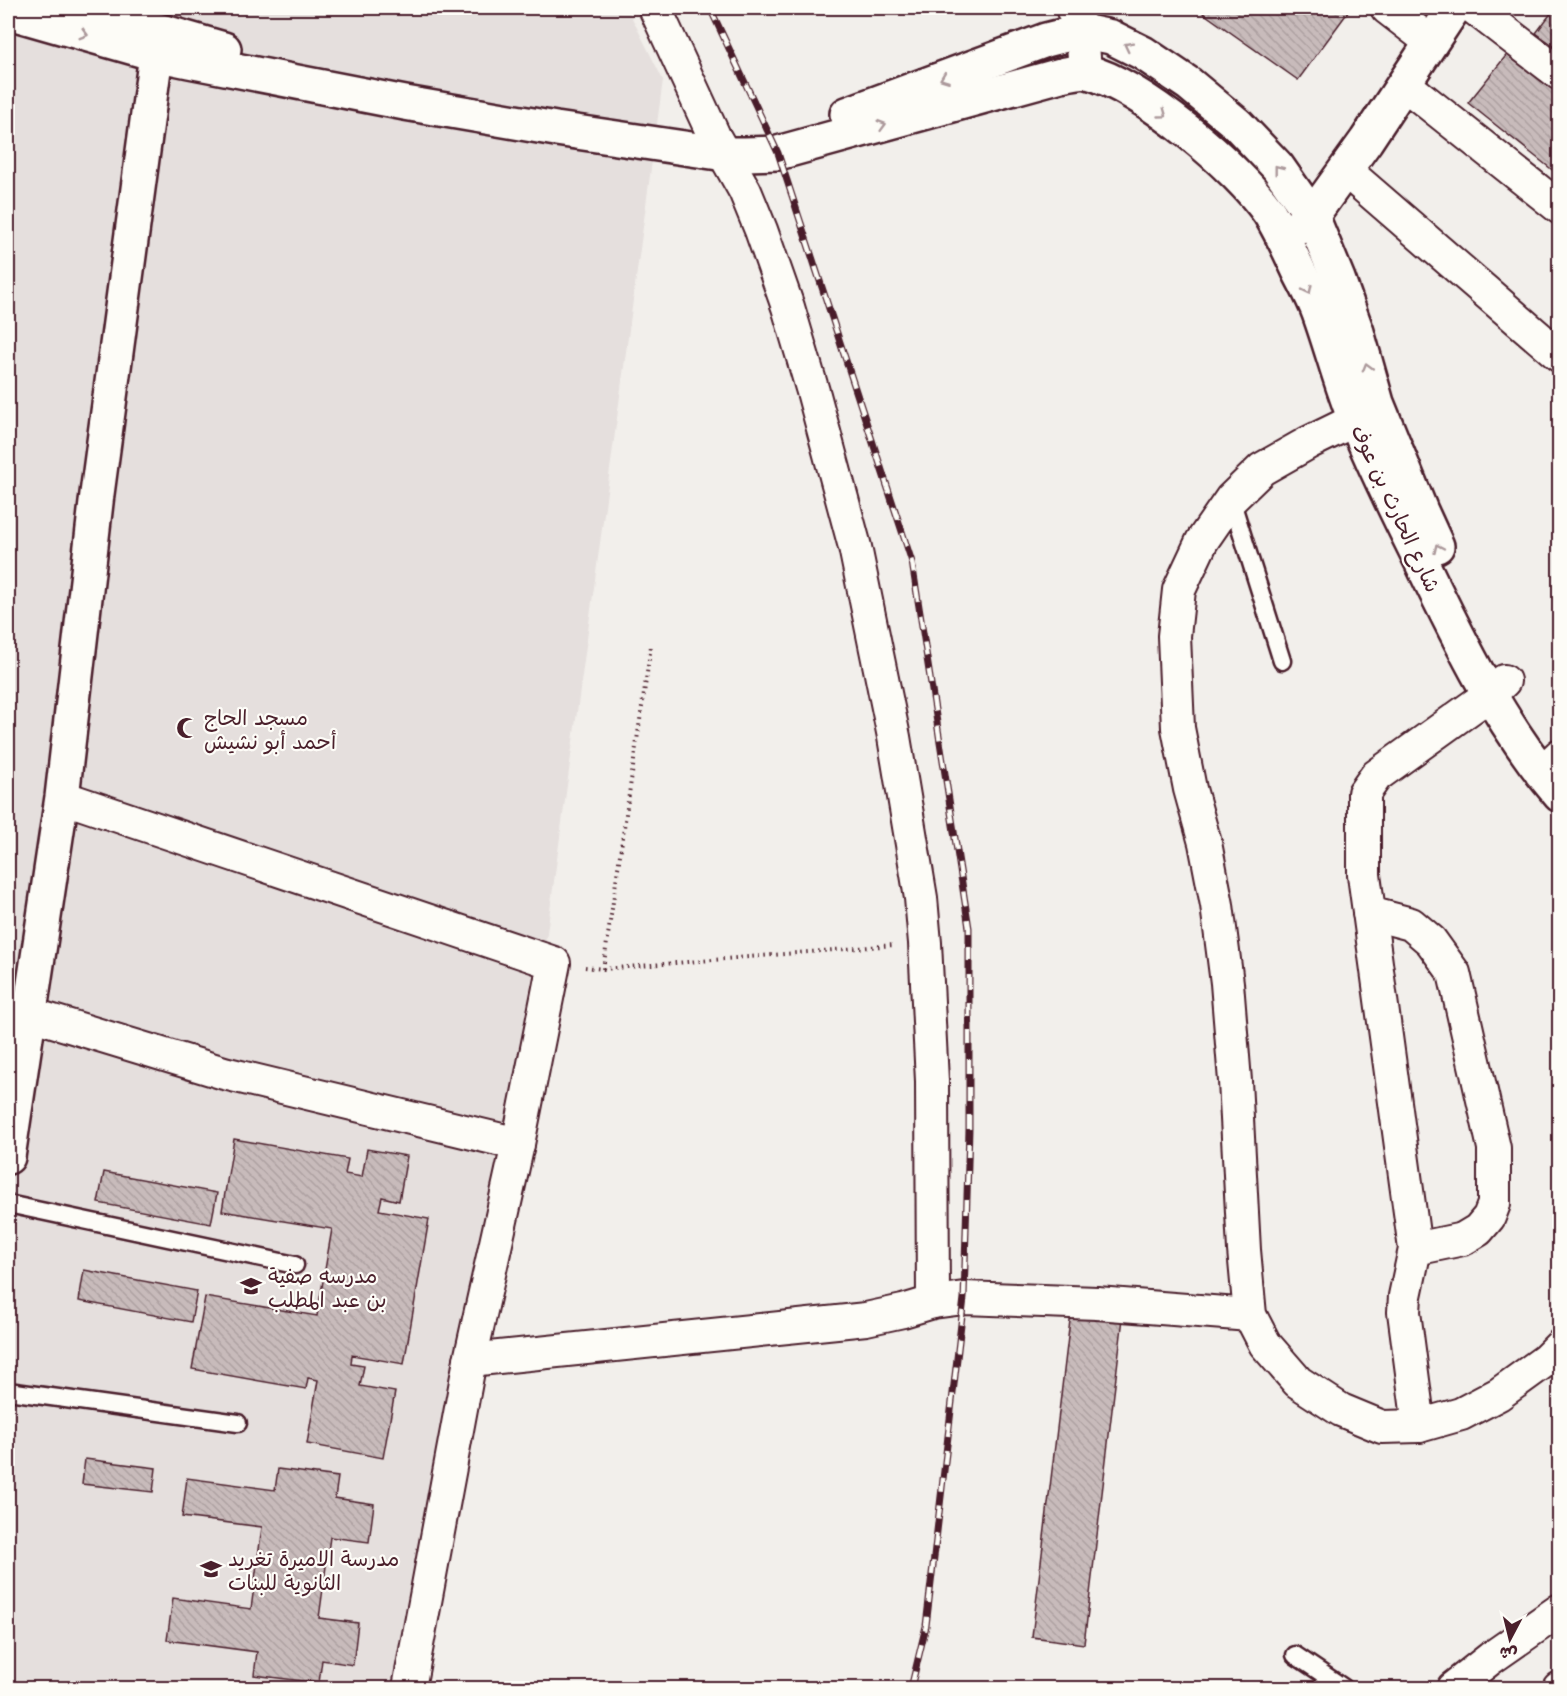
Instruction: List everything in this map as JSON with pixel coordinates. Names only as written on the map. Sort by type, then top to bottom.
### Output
[{"type":"street","points":[[81,8],[224,49],[415,90],[628,125],[720,145],[778,153],[1018,86],[1085,71],[1075,13]]},
{"type":"street","points":[[655,8],[720,145],[745,191],[761,230],[788,307],[855,547],[894,737],[921,898],[932,1081],[933,1302]]},
{"type":"street","points":[[1387,8],[1431,42]]},
{"type":"street","points":[[1283,237],[1312,216],[1454,8]]},
{"type":"street","points":[[1474,8],[1560,74]]},
{"type":"street","points":[[8,12],[156,31]]},
{"type":"street","points":[[720,145],[734,137],[770,134],[851,113],[1046,40],[1075,13]]},
{"type":"street","name":"شارع الحارث بن عوف","points":[[1075,13],[1111,37],[1143,53],[1189,84],[1237,124],[1277,166],[1312,216],[1357,332],[1366,411],[1383,486],[1449,620],[1555,769]]},
{"type":"street","points":[[8,1157],[19,1012],[62,797],[97,494],[156,31]]},
{"type":"street","name":"شارع الحارث بن عوف","points":[[1085,71],[1107,79],[1138,96],[1173,121],[1210,151],[1254,193],[1283,237],[1366,411]]},
{"type":"street","points":[[1404,84],[1560,208]]},
{"type":"street","points":[[1345,170],[1560,356]]},
{"type":"street","points":[[1366,411],[1262,468],[1231,499],[1202,541],[1179,590],[1174,636],[1178,728],[1217,905],[1227,983],[1250,1315],[1265,1344],[1298,1382],[1341,1410],[1382,1427],[1419,1426],[1461,1414],[1498,1394],[1560,1346]]},
{"type":"street","points":[[1419,1426],[1404,1312],[1415,1249],[1364,875],[1364,793],[1376,776],[1497,687]]},
{"type":"street","points":[[62,797],[554,963],[518,1143],[470,1360],[409,1689]]},
{"type":"street","points":[[1370,914],[1411,924],[1431,941],[1454,974],[1494,1148],[1494,1204],[1489,1217],[1478,1230],[1463,1239],[1415,1249]]},
{"type":"street","points":[[19,1012],[224,1073],[518,1143]]},
{"type":"street","points":[[470,1360],[866,1319],[933,1302],[963,1298],[1097,1303],[1250,1315]]},
{"type":"street","points":[[1453,1689],[1491,1658],[1560,1610]]},
{"type":"lane","points":[[1231,499],[1282,660]]},
{"type":"lane","points":[[8,1204],[295,1265]]},
{"type":"lane","points":[[8,1391],[238,1423]]},
{"type":"lane","points":[[1294,1655],[1344,1689]]},
{"type":"path","points":[[603,969],[651,646]]},
{"type":"path","points":[[554,963],[603,969],[925,943]]},
{"type":"shaded area","points":[[8,8],[627,8],[663,80],[537,1006],[394,1688],[8,1688]]},
{"type":"building","points":[[1196,8],[1351,8],[1298,80]]},
{"type":"building","points":[[1555,8],[1560,8],[1560,50],[1536,33]]},
{"type":"building","points":[[1513,47],[1560,84],[1560,176],[1468,103]]},
{"type":"building","points":[[234,1139],[348,1159],[345,1174],[362,1177],[367,1149],[407,1156],[399,1201],[382,1197],[379,1210],[429,1219],[404,1364],[352,1355],[351,1364],[364,1366],[360,1386],[395,1392],[383,1458],[307,1444],[318,1380],[308,1378],[306,1389],[192,1369],[205,1297],[317,1316],[332,1229],[222,1211]]},
{"type":"building","points":[[104,1172],[217,1193],[211,1224],[98,1203]]},
{"type":"building","points":[[84,1270],[197,1291],[191,1322],[79,1301]]},
{"type":"building","points":[[1071,1312],[1123,1318],[1084,1644],[1032,1637]]},
{"type":"building","points":[[85,1459],[156,1468],[153,1492],[82,1484]]},
{"type":"building","points":[[278,1469],[338,1477],[335,1498],[374,1504],[369,1542],[330,1537],[319,1618],[358,1623],[353,1665],[322,1660],[319,1683],[254,1675],[257,1652],[167,1640],[173,1598],[251,1609],[262,1527],[182,1517],[187,1478],[275,1490]]},
{"type":"railway","points":[[710,8],[778,153],[912,562],[969,928],[969,1129],[964,1298],[926,1626],[911,1688]]},
{"type":"place","name":"مسجد الحاج أحمد أبو نشيش","points":[[187,728]]},
{"type":"place","name":"مدرسه صفية بن عبد المطلب","points":[[251,1286]]},
{"type":"place","name":"مدرسة الاميرة تغريد الثانوية للبنات","points":[[211,1569]]}]
